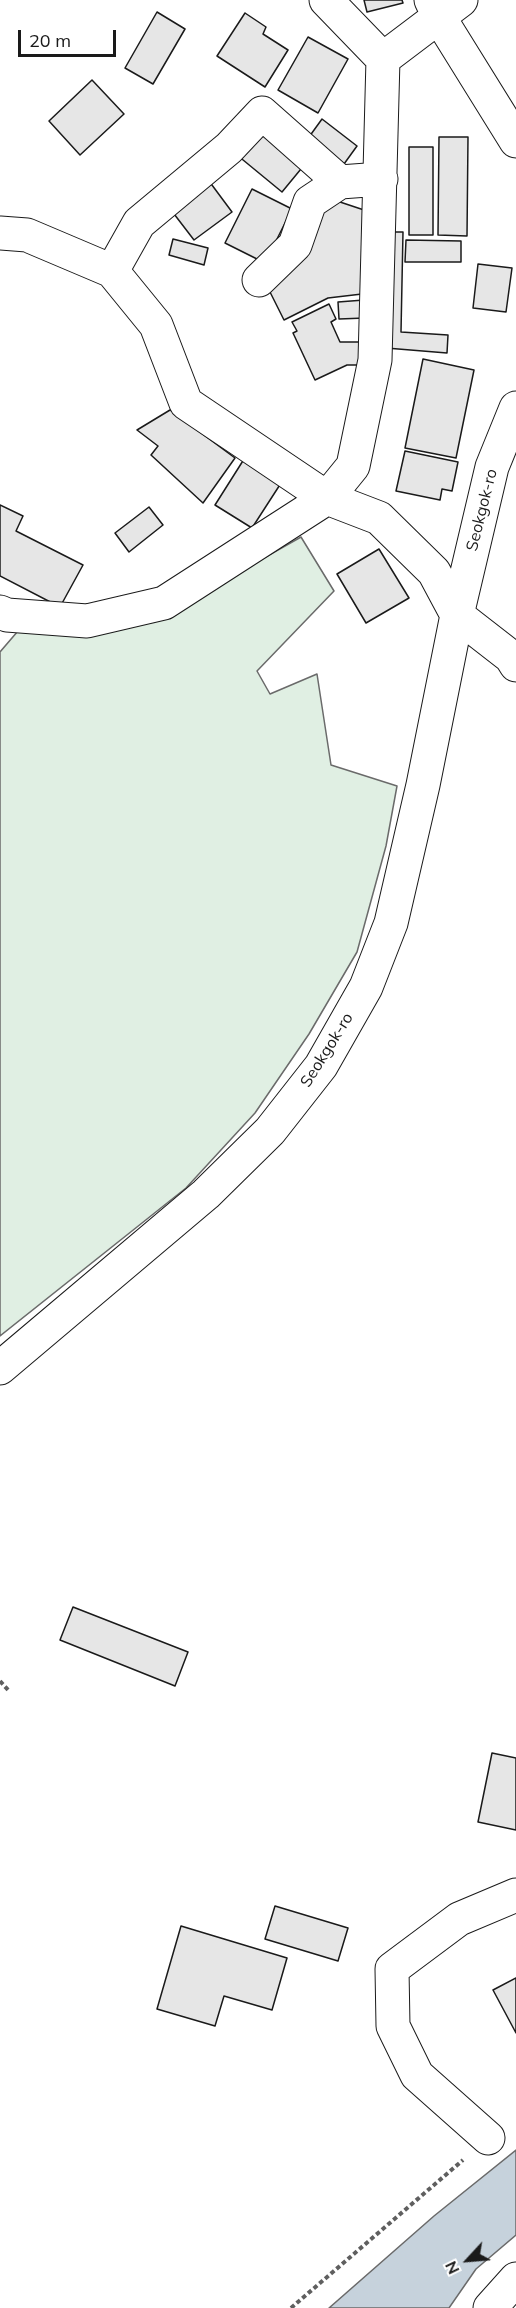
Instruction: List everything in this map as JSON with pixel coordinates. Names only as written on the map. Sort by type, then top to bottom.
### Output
[{"type":"street","points":[[0,612],[7,615],[87,621],[164,603],[327,498],[353,466],[375,360],[383,59],[326,0]]},
{"type":"street","points":[[383,59],[444,6],[516,141]]},
{"type":"street","points":[[112,270],[139,223],[229,148],[262,113],[340,182]]},
{"type":"street","points":[[258,280],[294,245],[310,202],[340,182],[381,179]]},
{"type":"street","points":[[0,234],[27,236],[112,270],[156,325],[186,403],[327,498],[379,518],[434,572],[457,615],[511,657],[516,665]]},
{"type":"street","name":"Seokgok-ro","points":[[0,1368],[206,1194],[270,1131],[321,1066],[366,987],[391,923],[423,785],[457,615],[492,467],[516,408]]},
{"type":"street","points":[[488,2139],[417,2075],[393,2026],[393,1969],[459,1919],[516,1895]]},
{"type":"street","points":[[490,2308],[516,2279]]},
{"type":"path","points":[[0,1681],[9,1691]]},
{"type":"path","points":[[291,2308],[488,2139]]},
{"type":"green space","points":[[301,537],[334,591],[257,671],[270,694],[317,674],[331,765],[397,786],[386,846],[357,952],[309,1034],[255,1113],[186,1188],[0,1336],[0,652],[24,624],[168,612]]},
{"type":"shaded area","points":[[516,2150],[516,2235],[476,2269],[449,2308],[329,2308],[434,2216]]},
{"type":"building","points":[[364,0],[402,0],[403,3],[367,12]]},
{"type":"building","points":[[157,12],[185,29],[153,84],[125,68]]},
{"type":"building","points":[[245,13],[266,27],[263,34],[288,50],[265,87],[217,56]]},
{"type":"building","points":[[308,37],[348,59],[318,113],[278,90]]},
{"type":"building","points":[[92,80],[124,114],[80,155],[49,121]]},
{"type":"building","points":[[322,119],[357,146],[344,164],[309,137]]},
{"type":"building","points":[[273,127],[310,158],[282,192],[237,155]]},
{"type":"building","points":[[439,137],[468,137],[467,236],[438,235]]},
{"type":"building","points":[[409,147],[433,147],[433,235],[409,235]]},
{"type":"building","points":[[209,181],[232,212],[194,240],[171,210]]},
{"type":"building","points":[[252,189],[292,209],[265,263],[225,243]]},
{"type":"building","points":[[331,199],[367,211],[362,294],[328,298],[284,320],[266,284]]},
{"type":"building","points":[[394,232],[403,232],[401,332],[448,335],[447,353],[386,348]]},
{"type":"building","points":[[173,239],[208,248],[204,265],[169,255]]},
{"type":"building","points":[[406,240],[461,241],[461,262],[405,262]]},
{"type":"building","points":[[478,264],[512,268],[506,312],[473,308]]},
{"type":"building","points":[[364,300],[365,318],[339,319],[338,302]]},
{"type":"building","points":[[329,304],[336,319],[331,322],[340,342],[360,342],[360,365],[347,365],[315,380],[293,333],[297,331],[292,322]]},
{"type":"building","points":[[423,359],[474,370],[456,458],[405,448]]},
{"type":"building","points":[[170,410],[235,458],[203,503],[151,455],[158,446],[137,430]]},
{"type":"building","points":[[405,451],[458,462],[452,491],[442,489],[440,500],[396,491]]},
{"type":"building","points":[[246,456],[283,480],[252,528],[215,505]]},
{"type":"building","points":[[0,505],[23,516],[16,531],[83,565],[60,607],[0,576]]},
{"type":"building","points":[[149,507],[163,525],[129,552],[115,533]]},
{"type":"building","points":[[379,549],[409,598],[366,623],[337,574]]},
{"type":"building","points":[[73,1607],[188,1652],[175,1686],[60,1640]]},
{"type":"building","points":[[492,1753],[516,1758],[516,1830],[478,1822]]},
{"type":"building","points":[[275,1906],[348,1928],[338,1961],[265,1939]]},
{"type":"building","points":[[181,1926],[287,1958],[272,2010],[224,1996],[215,2026],[157,2009]]},
{"type":"building","points":[[516,1978],[516,2033],[493,1990]]}]
